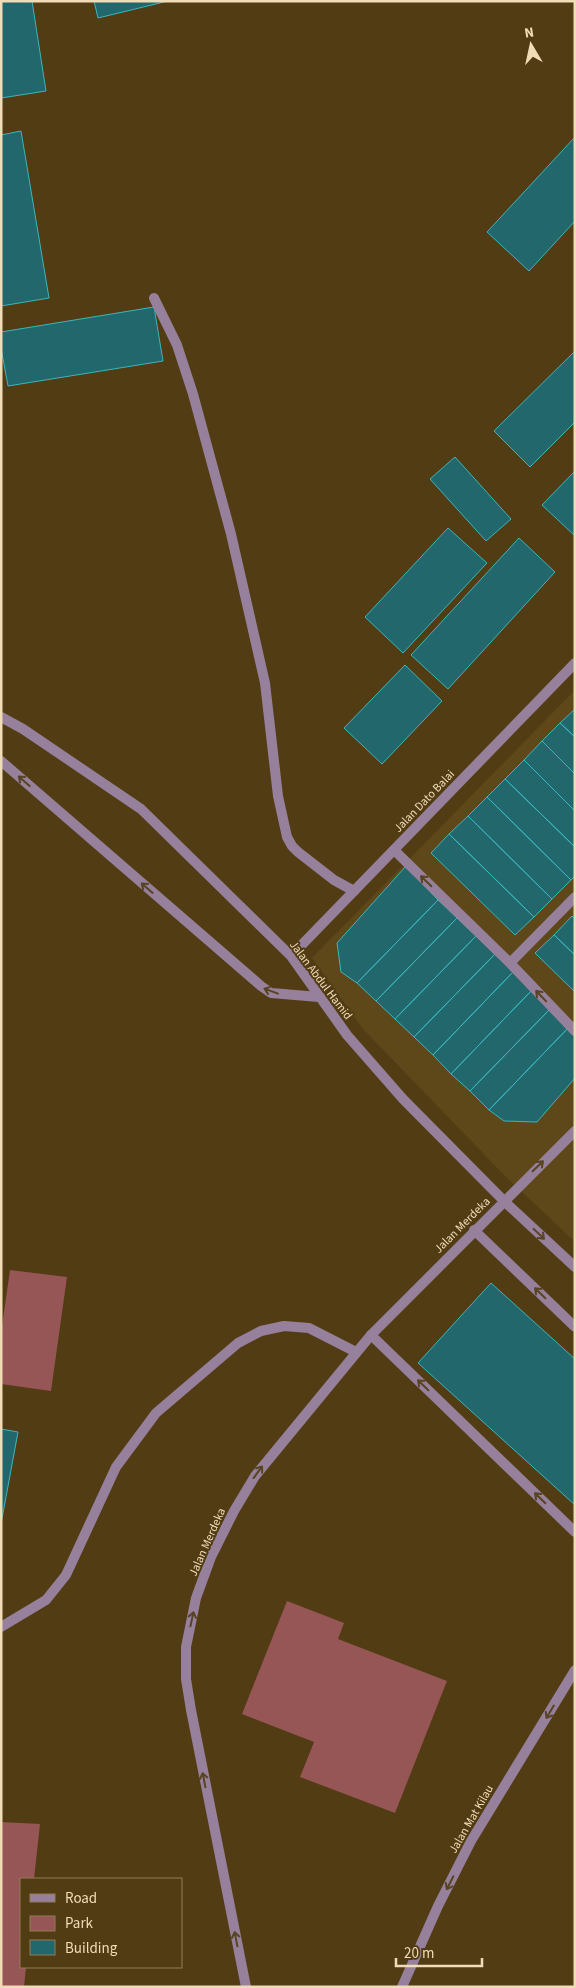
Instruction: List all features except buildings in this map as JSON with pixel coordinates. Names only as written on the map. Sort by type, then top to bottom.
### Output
[{"type":"street","points":[[154,298],[177,345],[193,394],[232,534],[265,683],[278,796],[287,837],[298,852],[334,880],[354,891]]},
{"type":"street","name":"Jalan Dato Balai","points":[[291,956],[575,663]]},
{"type":"street","name":"Jalan Abdul Hamid","points":[[1,717],[23,729],[141,809],[291,956],[347,1036],[403,1099],[504,1200],[575,1267]]},
{"type":"street","points":[[1,761],[260,986],[271,993],[319,997]]},
{"type":"street","points":[[394,850],[510,963],[575,1031]]},
{"type":"street","points":[[510,963],[575,897]]},
{"type":"street","name":"Jalan Merdeka","points":[[246,1987],[186,1679],[186,1647],[196,1598],[211,1558],[234,1511],[260,1469],[371,1334],[575,1131]]},
{"type":"street","points":[[474,1230],[575,1327]]},
{"type":"street","points":[[1,1627],[46,1600],[66,1576],[116,1467],[156,1413],[238,1343],[261,1331],[284,1326],[309,1328],[356,1352]]},
{"type":"street","points":[[371,1334],[575,1532]]},
{"type":"street","name":"Jalan Mat Kilau","points":[[402,1987],[438,1906],[471,1841],[575,1670]]},
{"type":"shaded area","points":[[575,690],[575,1242],[503,1174],[363,1029],[312,958]]},
{"type":"green space","points":[[10,1270],[67,1277],[51,1391],[1,1384],[1,1333]]},
{"type":"green space","points":[[287,1601],[344,1623],[338,1639],[447,1681],[395,1813],[300,1777],[314,1742],[242,1714]]},
{"type":"green space","points":[[1,1822],[40,1824],[34,1878],[20,1878],[20,1968],[26,1968],[24,1987],[1,1987]]}]
